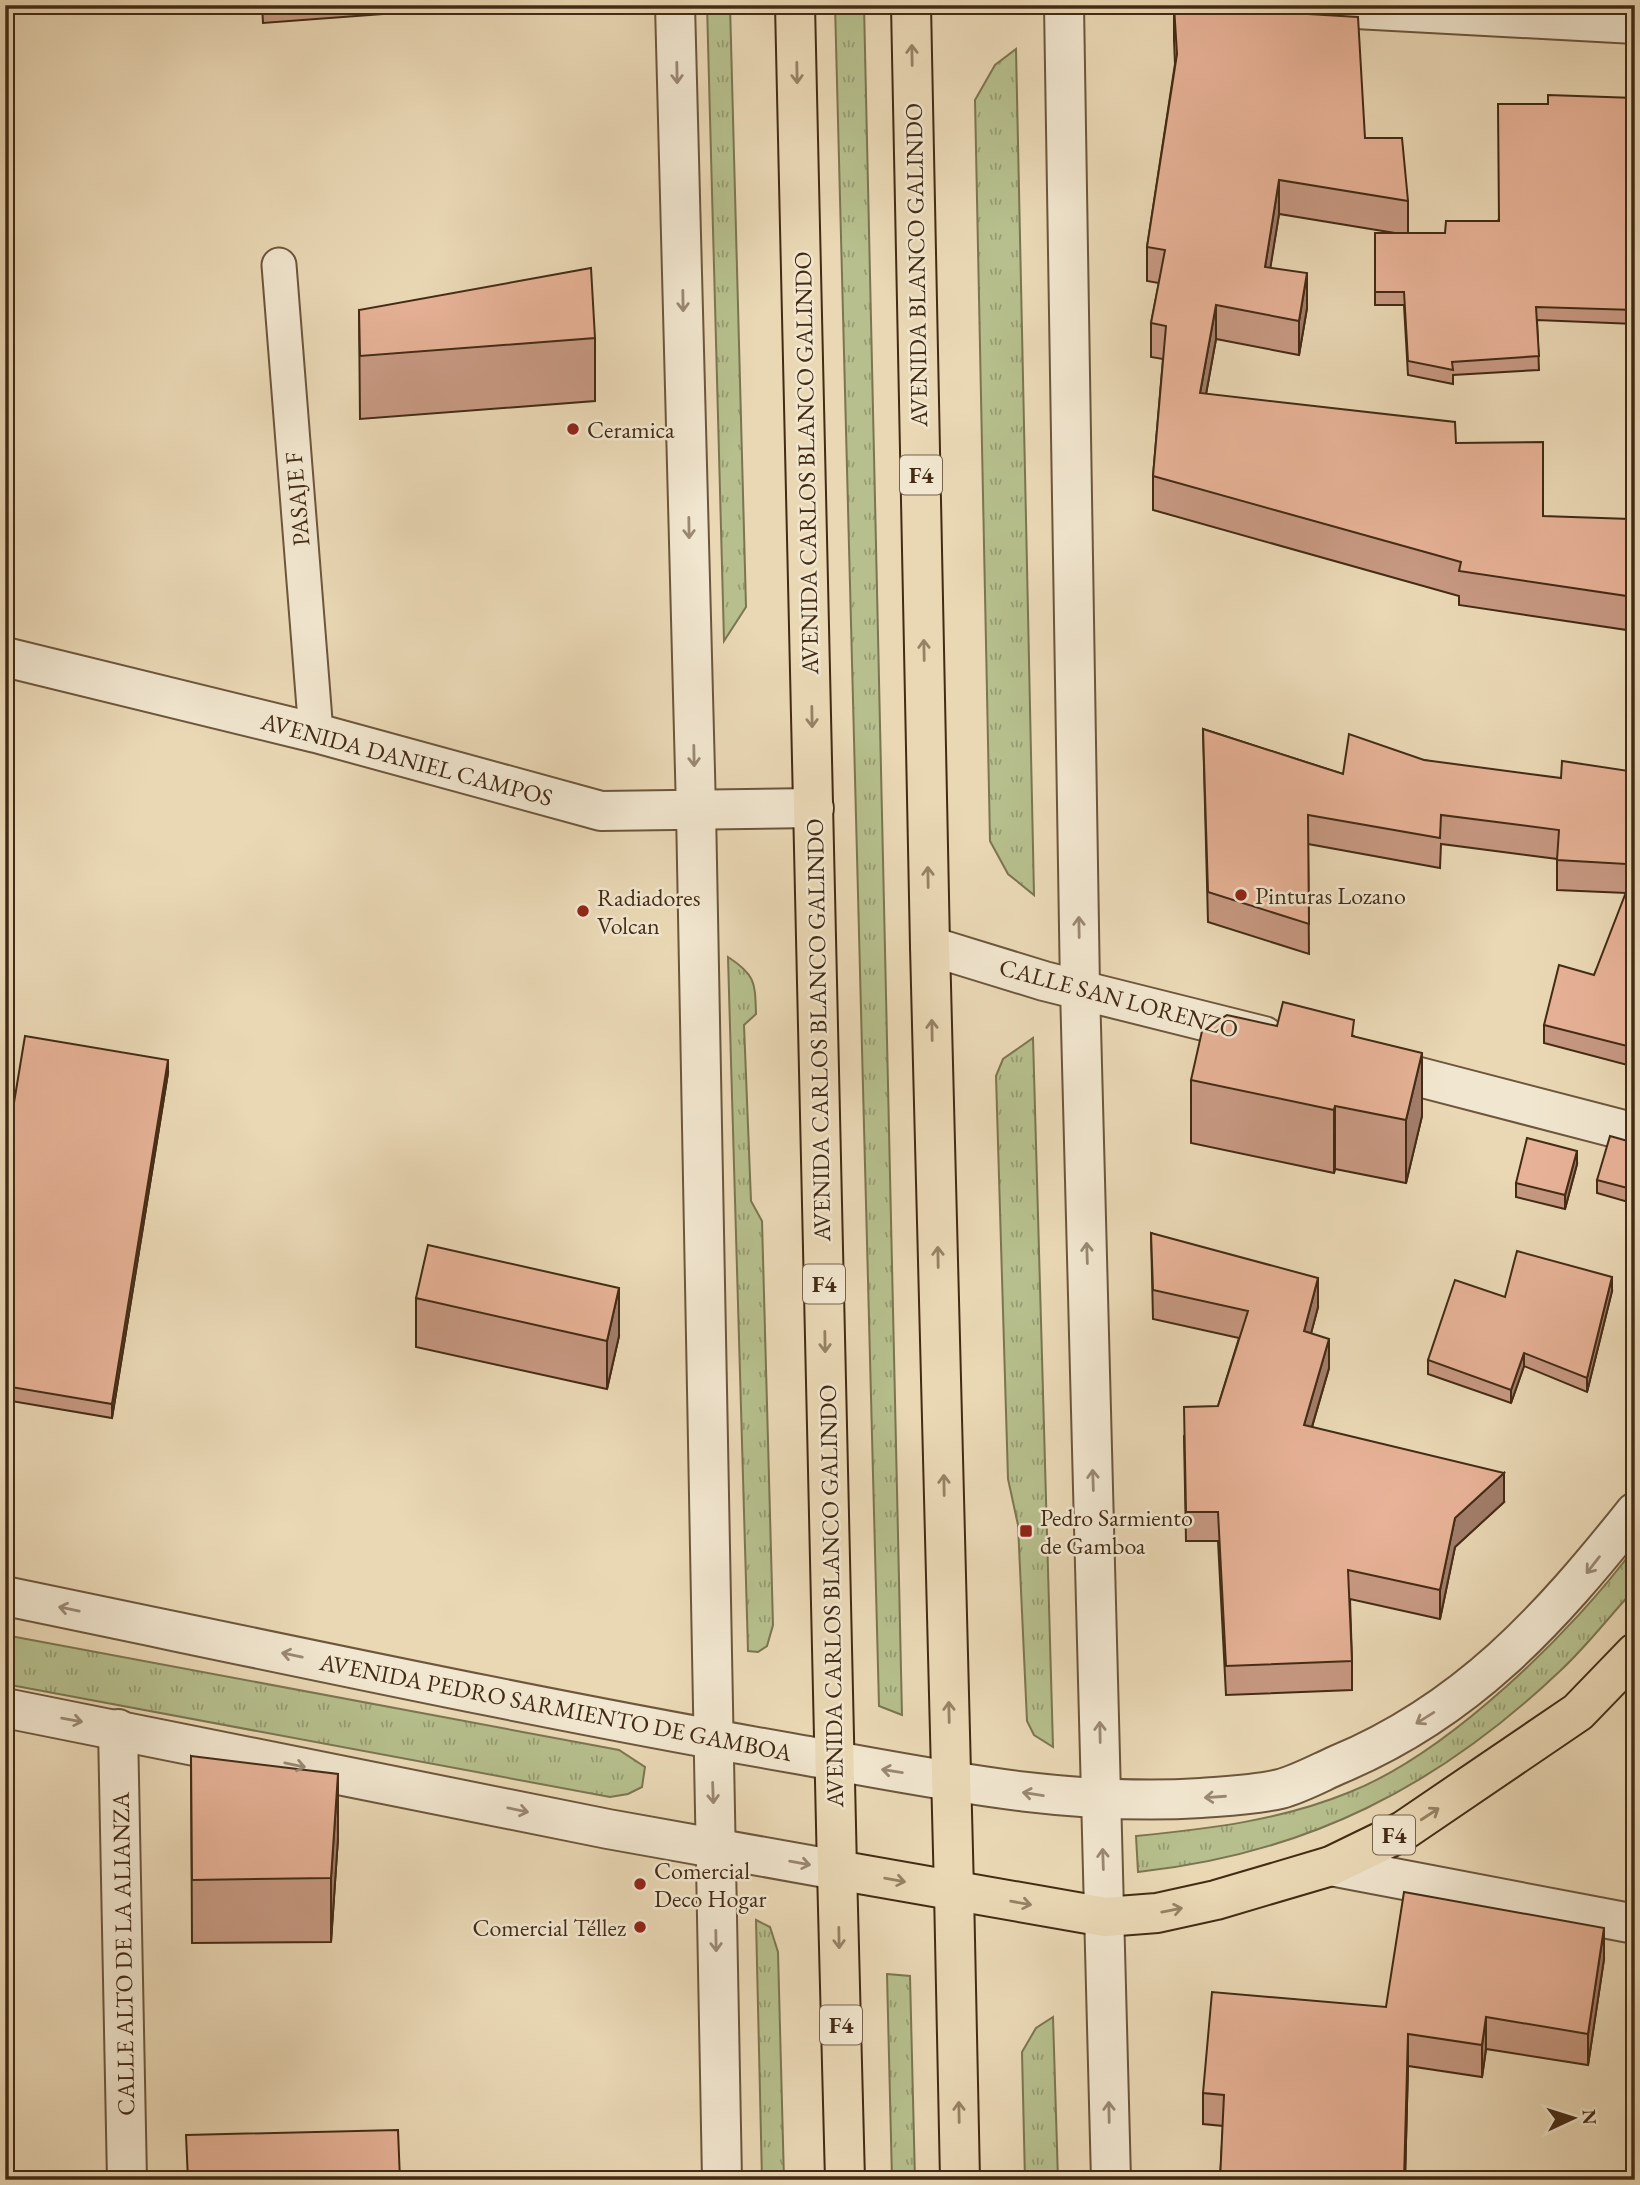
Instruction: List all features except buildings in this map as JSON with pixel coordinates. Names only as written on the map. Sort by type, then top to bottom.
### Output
[{"type":"main road","name":"AVENIDA CARLOS BLANCO GALINDO","points":[[795,5],[845,2180]]},
{"type":"main road","name":"AVENIDA BLANCO GALINDO","points":[[911,5],[930,946]]},
{"type":"main road","name":"F4","points":[[930,946],[960,2180]]},
{"type":"main road","name":"F4","points":[[837,1870],[1105,1917],[1157,1913],[1216,1900],[1331,1866],[1403,1831],[1578,1712],[1635,1653]]},
{"type":"street","points":[[675,5],[696,810],[711,1739],[722,2180]]},
{"type":"street","points":[[1064,5],[1080,988],[1111,2180]]},
{"type":"street","points":[[1282,5],[1635,24]]},
{"type":"street","name":"AVENIDA DANIEL CAMPOS","points":[[5,657],[316,733],[601,811],[814,808]]},
{"type":"street","name":"CALLE SAN LORENZO","points":[[930,946],[1044,981],[1296,1045]]},
{"type":"street","points":[[1337,1055],[1635,1133]]},
{"type":"street","name":"AVENIDA PEDRO SARMIENTO DE GAMBOA","points":[[5,1596],[711,1739],[834,1761],[1063,1798],[1191,1798],[1282,1788],[1372,1751],[1460,1696],[1527,1639],[1580,1581],[1635,1512]]},
{"type":"street","points":[[5,1708],[837,1870]]},
{"type":"street","name":"CALLE ALTO DE LA ALIANZA","points":[[118,1729],[127,2180]]},
{"type":"street","points":[[1331,1866],[1635,1924]]},
{"type":"lane","name":"PASAJE F","points":[[278,265],[316,733]]},
{"type":"green space","points":[[707,5],[730,5],[746,607],[724,641]]},
{"type":"green space","points":[[835,5],[864,5],[902,1715],[879,1706]]},
{"type":"green space","points":[[1016,49],[1034,895],[1008,874],[990,841],[975,100],[995,65]]},
{"type":"green space","points":[[728,957],[749,975],[756,1003],[756,1014],[744,1025],[751,1201],[762,1221],[773,1625],[767,1646],[758,1652],[748,1651]]},
{"type":"green space","points":[[1033,1038],[1053,1747],[1034,1735],[1027,1721],[1018,1525],[1008,1479],[996,1076],[1003,1059]]},
{"type":"green space","points":[[1635,1547],[1635,1588],[1632,1592],[1560,1671],[1514,1712],[1466,1749],[1417,1781],[1366,1808],[1313,1831],[1258,1849],[1199,1863],[1138,1872],[1136,1836],[1218,1826],[1298,1810],[1350,1792],[1388,1774],[1427,1749],[1467,1720],[1543,1652],[1578,1616]]},
{"type":"green space","points":[[5,1635],[619,1750],[645,1767],[642,1787],[628,1794],[610,1797],[5,1684]]},
{"type":"green space","points":[[756,1920],[770,1927],[778,1952],[784,2180],[762,2180]]},
{"type":"green space","points":[[887,1974],[910,1976],[915,2180],[892,2180]]},
{"type":"green space","points":[[1053,2017],[1058,2180],[1025,2180],[1022,2052],[1036,2028]]},
{"type":"place","name":"Ceramica","points":[[573,429]]},
{"type":"place","name":"Pinturas Lozano","points":[[1241,895]]},
{"type":"place","name":"Radiadores Volcan","points":[[583,911]]},
{"type":"place","name":"Pedro Sarmiento de Gamboa","points":[[1026,1531]]},
{"type":"place","name":"Comercial Deco Hogar","points":[[640,1884]]},
{"type":"place","name":"Comercial Téllez","points":[[640,1927]]}]
